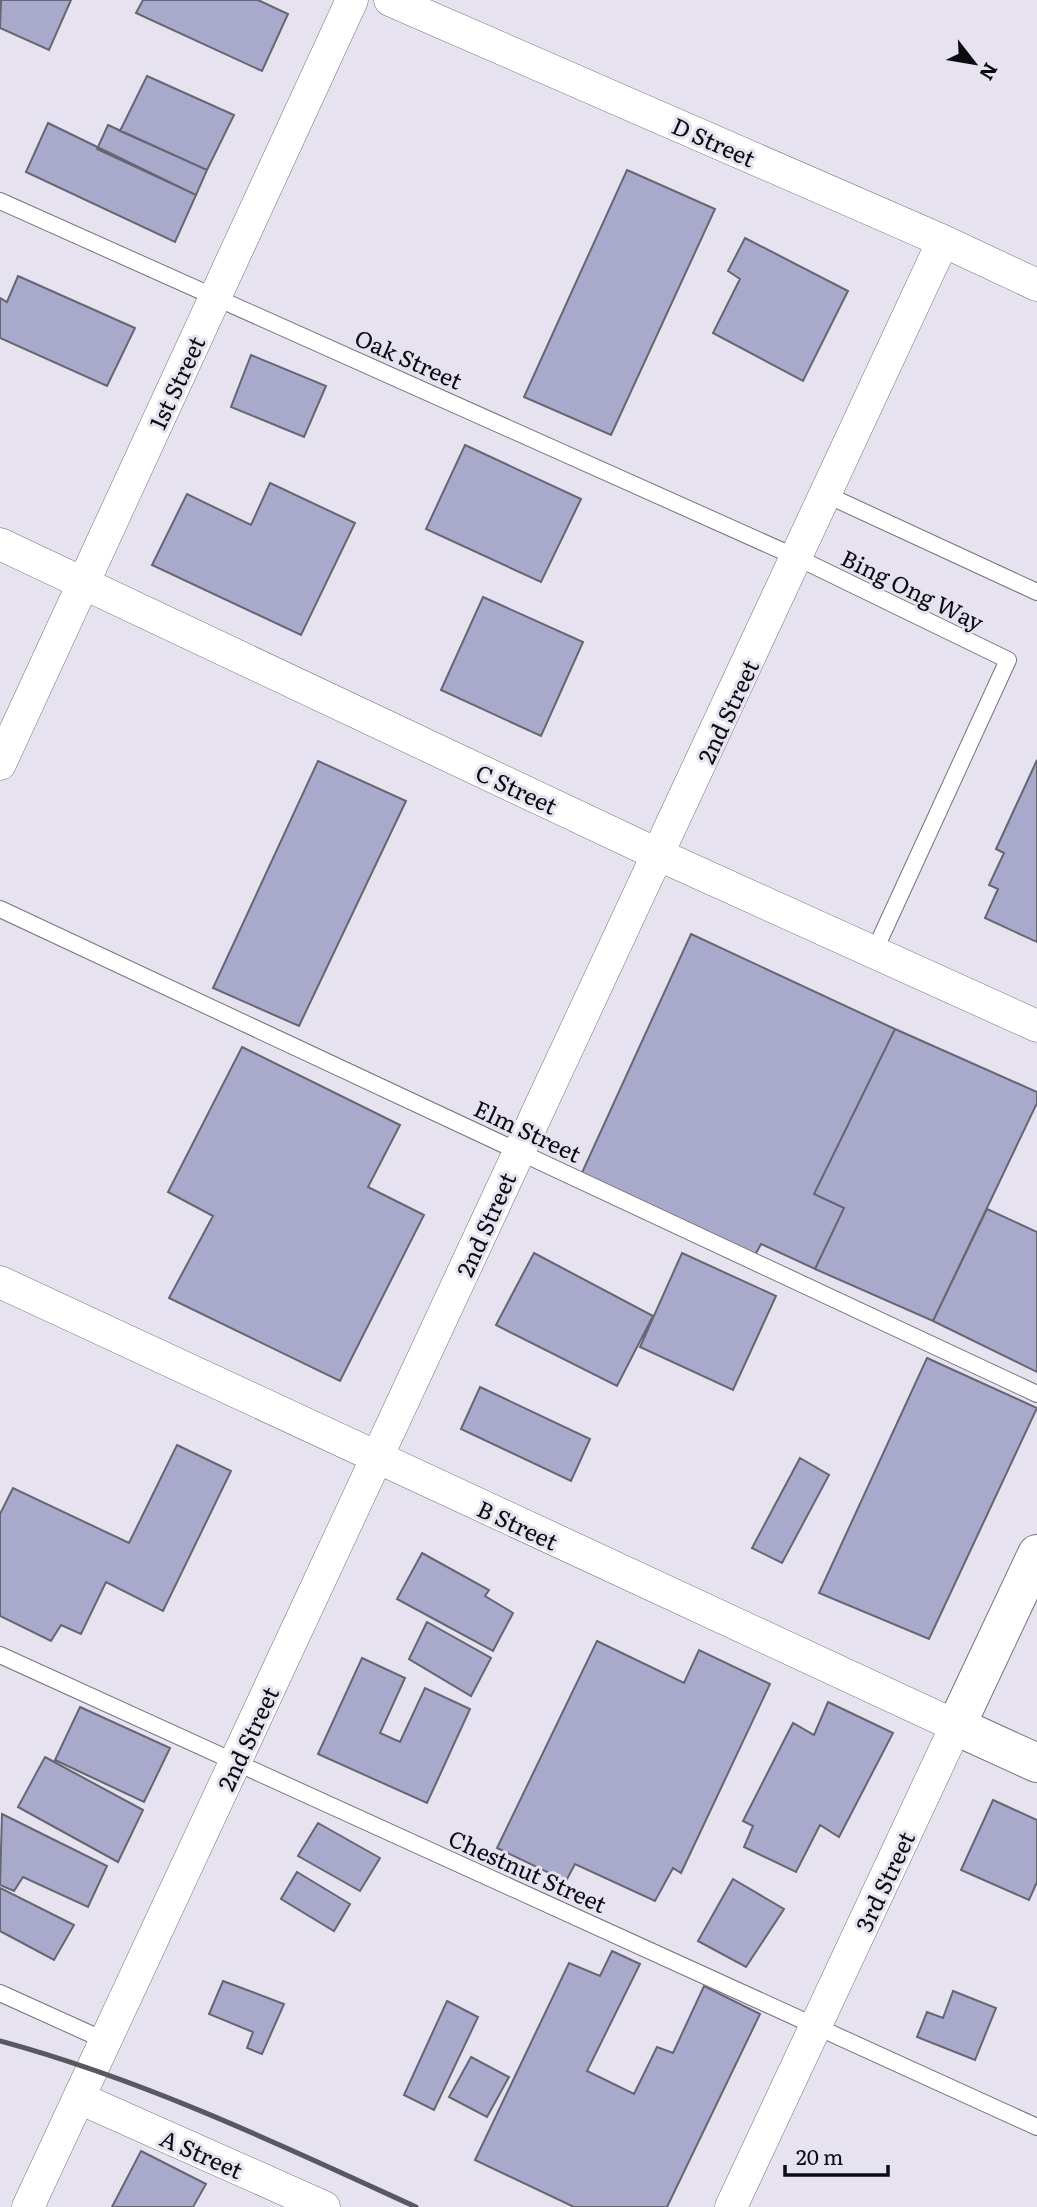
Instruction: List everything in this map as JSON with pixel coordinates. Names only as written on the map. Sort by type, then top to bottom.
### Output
[{"type":"street","name":"1st Street","points":[[0,764],[352,0]]},
{"type":"street","name":"D Street","points":[[390,0],[943,241],[1037,285]]},
{"type":"street","name":"2nd Street","points":[[28,2207],[378,1459],[518,1151],[798,558],[943,241]]},
{"type":"street","name":"C Street","points":[[0,544],[659,855],[1037,1026]]},
{"type":"street","name":"B Street","points":[[0,1282],[1037,1763]]},
{"type":"street","name":"3rd Street","points":[[731,2207],[1037,1554]]},
{"type":"street","name":"A Street","points":[[79,2098],[324,2207]]},
{"type":"lane","name":"Oak Street","points":[[0,201],[798,558]]},
{"type":"lane","points":[[827,495],[1037,592]]},
{"type":"lane","name":"Bing Ong Way","points":[[798,558],[1008,660],[874,952]]},
{"type":"lane","name":"Elm Street","points":[[0,909],[1037,1394]]},
{"type":"lane","name":"Chestnut Street","points":[[0,1655],[1037,2127]]},
{"type":"lane","points":[[0,1993],[106,2041]]},
{"type":"building","points":[[1,0],[71,0],[49,50],[0,28]]},
{"type":"building","points":[[143,0],[258,0],[288,14],[262,71],[136,13]]},
{"type":"building","points":[[147,76],[234,115],[207,170],[120,131]]},
{"type":"building","points":[[48,123],[196,195],[175,242],[26,172]]},
{"type":"building","points":[[108,125],[207,170],[196,195],[97,149]]},
{"type":"building","points":[[627,170],[715,209],[611,435],[524,397]]},
{"type":"building","points":[[745,238],[848,291],[803,381],[713,333],[740,279],[728,271]]},
{"type":"building","points":[[18,276],[135,328],[107,386],[0,338],[0,298],[7,302]]},
{"type":"building","points":[[251,355],[326,386],[304,437],[231,407]]},
{"type":"building","points":[[465,445],[581,499],[541,582],[426,529]]},
{"type":"building","points":[[270,483],[355,523],[301,635],[152,565],[187,494],[251,525]]},
{"type":"building","points":[[483,597],[583,642],[541,736],[441,690]]},
{"type":"building","points":[[1037,760],[1037,942],[985,918],[998,889],[989,885],[1004,853],[996,849]]},
{"type":"building","points":[[318,761],[406,801],[299,1026],[213,988]]},
{"type":"building","points":[[691,934],[895,1029],[814,1194],[844,1208],[815,1269],[761,1244],[754,1257],[580,1177]]},
{"type":"building","points":[[895,1029],[1037,1092],[1037,1103],[933,1321],[815,1269],[844,1208],[814,1194]]},
{"type":"building","points":[[242,1047],[400,1125],[368,1187],[424,1215],[340,1381],[169,1298],[213,1216],[168,1192]]},
{"type":"building","points":[[987,1209],[1037,1232],[1037,1372],[933,1321]]},
{"type":"building","points":[[534,1253],[653,1316],[617,1386],[496,1325]]},
{"type":"building","points":[[682,1253],[776,1296],[733,1390],[640,1347]]},
{"type":"building","points":[[927,1358],[1037,1408],[929,1639],[819,1593]]},
{"type":"building","points":[[480,1387],[590,1439],[571,1481],[461,1429]]},
{"type":"building","points":[[177,1445],[231,1471],[163,1611],[106,1582],[81,1634],[61,1625],[51,1641],[0,1616],[0,1514],[13,1488],[129,1543]]},
{"type":"building","points":[[800,1458],[829,1475],[782,1563],[752,1548]]},
{"type":"building","points":[[422,1553],[489,1590],[485,1596],[513,1613],[493,1651],[397,1599]]},
{"type":"building","points":[[427,1622],[491,1658],[471,1696],[409,1659]]},
{"type":"building","points":[[597,1641],[684,1683],[699,1650],[770,1684],[681,1873],[673,1868],[655,1901],[575,1864],[566,1881],[497,1848]]},
{"type":"building","points":[[362,1658],[405,1678],[380,1733],[400,1742],[425,1688],[470,1709],[427,1803],[318,1754]]},
{"type":"building","points":[[828,1702],[893,1733],[839,1837],[820,1825],[796,1872],[744,1847],[753,1826],[743,1821],[793,1723],[814,1735]]},
{"type":"building","points":[[80,1707],[170,1748],[144,1802],[55,1760]]},
{"type":"building","points":[[45,1757],[143,1810],[118,1862],[18,1807]]},
{"type":"building","points":[[993,1800],[1037,1820],[1037,1882],[1029,1900],[961,1870]]},
{"type":"building","points":[[2,1814],[107,1866],[88,1907],[23,1877],[14,1891],[0,1885]]},
{"type":"building","points":[[318,1823],[380,1858],[360,1891],[298,1856]]},
{"type":"building","points":[[297,1872],[350,1904],[334,1931],[281,1899]]},
{"type":"building","points":[[733,1879],[784,1909],[746,1967],[698,1941]]},
{"type":"building","points":[[0,1888],[74,1925],[54,1960],[0,1931]]},
{"type":"building","points":[[612,1951],[640,1964],[587,2071],[634,2094],[657,2047],[673,2053],[704,1986],[760,2014],[667,2207],[574,2207],[475,2160],[569,1963],[600,1976]]},
{"type":"building","points":[[223,1981],[284,2004],[262,2054],[247,2048],[253,2032],[209,2014]]},
{"type":"building","points":[[953,1991],[996,2008],[975,2060],[917,2037],[927,2012],[943,2018]]},
{"type":"building","points":[[447,2001],[478,2017],[434,2110],[404,2095]]},
{"type":"building","points":[[471,2057],[509,2077],[487,2117],[449,2097]]},
{"type":"building","points":[[141,2151],[206,2184],[193,2207],[112,2207]]},
{"type":"railway","points":[[0,2041],[159,2094],[416,2207]]}]
